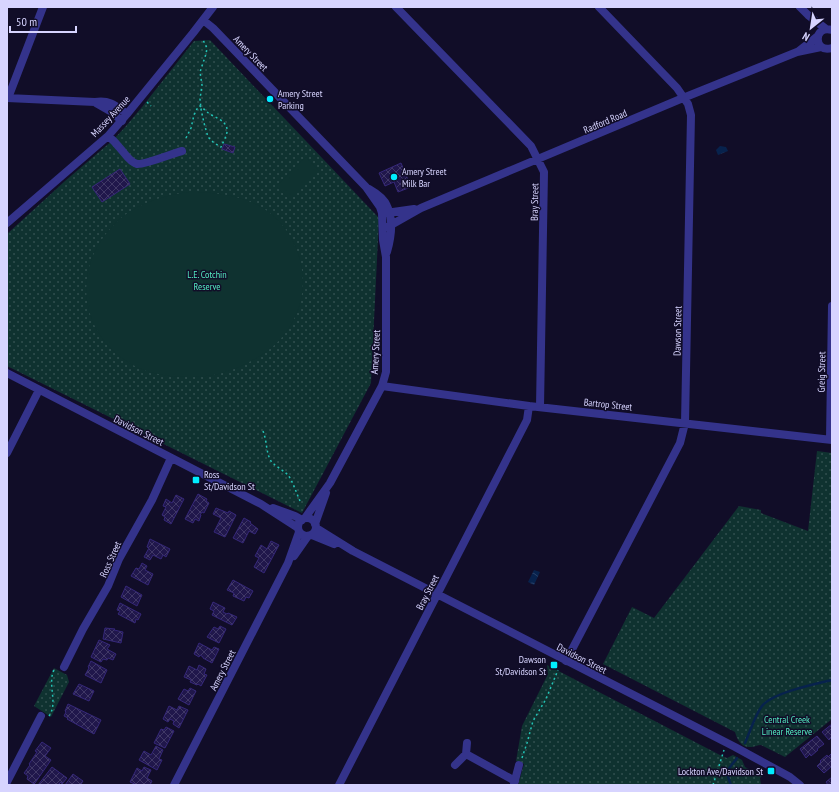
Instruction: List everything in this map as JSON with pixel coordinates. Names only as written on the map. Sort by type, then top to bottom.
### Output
[{"type":"street","points":[[43,7],[7,98],[95,102],[103,101],[112,103],[127,114]]},
{"type":"street","name":"Massey Avenue","points":[[7,223],[108,136],[122,121],[213,7]]},
{"type":"street","name":"Bray Street","points":[[396,7],[531,146],[544,172],[540,407]]},
{"type":"street","name":"Dawson Street","points":[[566,661],[680,443],[686,423],[691,114],[688,104],[677,88],[599,7]]},
{"type":"street","points":[[800,7],[824,32],[818,42],[828,50]]},
{"type":"street","name":"Amery Street","points":[[203,20],[213,28],[366,187],[386,213],[387,226],[383,240],[386,257],[386,372],[382,386],[330,483],[303,519]]},
{"type":"street","name":"Radford Road","points":[[387,226],[421,208],[797,52],[824,32]]},
{"type":"street","name":"Radford Road","points":[[797,52],[828,50]]},
{"type":"street","points":[[95,102],[103,106],[122,121]]},
{"type":"street","points":[[108,136],[125,155],[138,164],[182,151]]},
{"type":"street","name":"Radford Road","points":[[386,213],[421,208]]},
{"type":"street","name":"Greig Street","points":[[831,439],[832,306]]},
{"type":"street","name":"Davidson Street","points":[[7,373],[261,504],[303,519]]},
{"type":"street","name":"Bartrop Street","points":[[382,386],[529,406],[831,439]]},
{"type":"street","points":[[7,453],[39,390]]},
{"type":"street","name":"Bray Street","points":[[339,785],[527,420],[529,406]]},
{"type":"street","name":"Ross Street","points":[[64,667],[83,629],[108,586],[119,559],[152,500],[171,458]]},
{"type":"street","name":"Amery Street","points":[[288,563],[313,531],[330,483]]},
{"type":"street","name":"Davidson Street","points":[[261,504],[298,530]]},
{"type":"street","points":[[303,519],[311,520],[313,531],[303,536],[298,530],[299,524],[303,519]]},
{"type":"street","name":"Amery Street","points":[[174,785],[288,563],[298,530]]},
{"type":"street","name":"Davidson Street","points":[[313,531],[726,743],[790,777],[800,785]]},
{"type":"street","points":[[8,783],[45,716]]},
{"type":"street","points":[[455,765],[466,754],[467,743]]},
{"type":"street","points":[[466,754],[514,783],[519,765]]},
{"type":"path","points":[[200,106],[225,125],[227,129],[226,136],[221,147],[208,137],[200,106],[202,85],[200,72],[207,48],[203,40]]},
{"type":"path","points":[[186,138],[191,128],[194,115],[200,106]]},
{"type":"path","points":[[263,431],[271,460],[288,476],[294,485],[300,500]]},
{"type":"path","points":[[45,716],[51,713],[53,707],[52,678],[54,668]]},
{"type":"path","points":[[519,765],[528,743],[533,721],[546,699],[558,670]]},
{"type":"path","points":[[713,785],[726,743]]},
{"type":"green space","name":"L.E. Cotchin Reserve","points":[[210,40],[379,218],[371,383],[302,513],[7,366],[7,234],[113,140],[142,107],[194,41]]},
{"type":"green space","points":[[306,157],[319,171],[290,200],[276,186]]},
{"type":"green space","points":[[189,192],[237,197],[263,208],[276,219],[287,232],[295,246],[303,278],[302,295],[298,311],[286,332],[271,348],[253,360],[241,366],[213,375],[199,377],[174,377],[157,374],[132,365],[109,347],[98,332],[90,315],[87,296],[87,278],[91,260],[100,243],[120,219],[137,207],[157,199]]},
{"type":"green space","name":"Central Creek Linear Reserve","points":[[817,451],[832,453],[832,719],[785,757],[761,745],[748,747],[742,745],[735,732],[603,664],[632,607],[654,618],[739,506],[761,510],[761,513],[808,531]]},
{"type":"green space","points":[[547,665],[720,755],[727,758],[733,755],[742,760],[745,767],[762,776],[760,778],[761,785],[518,785],[524,764],[516,761],[522,726],[548,674]]},
{"type":"green space","points":[[54,668],[67,675],[69,682],[51,717],[34,706]]},
{"type":"water","points":[[720,146],[726,147],[728,151],[718,155],[716,150]]},
{"type":"water","points":[[534,570],[540,572],[534,585],[528,582]]},
{"type":"building","points":[[224,144],[235,147],[233,153],[222,149]]},
{"type":"building","name":"Amery Street Milk Bar","points":[[401,163],[411,187],[398,192],[394,182],[385,186],[379,173]]},
{"type":"building","points":[[120,169],[130,184],[102,202],[92,187]]},
{"type":"building","points":[[198,494],[207,499],[206,501],[209,503],[204,513],[202,512],[200,515],[199,521],[195,519],[193,523],[185,519]]},
{"type":"building","points":[[176,495],[184,499],[171,524],[164,520],[165,517],[162,515],[166,507],[163,506],[166,499],[172,503]]},
{"type":"building","points":[[216,508],[228,513],[229,511],[236,515],[225,537],[214,532],[221,518],[213,514]]},
{"type":"building","points":[[244,518],[258,529],[255,534],[249,531],[243,543],[233,538]]},
{"type":"building","points":[[150,539],[170,549],[166,557],[163,555],[161,559],[153,555],[150,560],[144,557],[149,548],[147,547]]},
{"type":"building","points":[[271,541],[279,545],[264,573],[254,567],[259,558],[255,556],[261,545],[267,549]]},
{"type":"building","points":[[142,563],[147,566],[145,570],[153,574],[148,585],[131,576],[136,568],[139,569]]},
{"type":"building","points":[[233,580],[253,591],[249,598],[246,597],[244,601],[233,596],[234,593],[227,590]]},
{"type":"building","points":[[126,586],[142,595],[137,606],[121,597]]},
{"type":"building","points":[[213,602],[225,608],[223,612],[237,617],[232,625],[212,615],[214,611],[210,609]]},
{"type":"building","points":[[120,603],[141,614],[138,620],[136,619],[135,623],[118,614],[120,611],[117,610]]},
{"type":"building","points":[[220,626],[226,629],[219,643],[207,637],[214,627],[218,629]]},
{"type":"building","points":[[105,628],[123,632],[121,643],[103,639]]},
{"type":"building","points":[[99,640],[110,645],[107,649],[116,654],[113,660],[108,658],[107,660],[103,659],[101,662],[91,657]]},
{"type":"building","points":[[199,643],[212,650],[214,647],[219,649],[212,663],[200,655],[199,657],[194,654]]},
{"type":"building","points":[[91,661],[107,670],[101,683],[85,675]]},
{"type":"building","points":[[199,665],[206,669],[204,674],[207,675],[201,686],[190,682],[191,680],[184,677],[189,666],[197,670]]},
{"type":"building","points":[[79,684],[94,691],[89,701],[73,694]]},
{"type":"building","points":[[190,688],[196,691],[189,705],[178,699],[184,689],[188,691]]},
{"type":"building","points":[[68,704],[101,720],[94,734],[64,716]]},
{"type":"building","points":[[169,706],[177,710],[179,706],[188,710],[179,728],[173,724],[174,721],[170,719],[168,722],[163,719]]},
{"type":"building","points":[[832,724],[832,737],[829,740],[822,732]]},
{"type":"building","points":[[166,727],[174,731],[165,748],[154,743],[161,729],[164,730]]},
{"type":"building","points":[[817,736],[824,744],[811,756],[810,754],[806,758],[800,749]]},
{"type":"building","points":[[42,742],[51,748],[45,756],[51,760],[34,784],[27,779],[28,776],[24,773],[37,752],[35,751]]},
{"type":"building","points":[[156,746],[163,750],[159,759],[162,760],[157,770],[139,760],[144,751],[151,755]]},
{"type":"building","points":[[832,753],[832,766],[824,773],[817,766],[821,762],[820,761]]},
{"type":"building","points":[[52,767],[67,778],[62,784],[61,782],[58,785],[38,785]]},
{"type":"building","points":[[144,767],[151,770],[147,778],[152,781],[150,785],[137,785],[130,782],[137,768],[142,771]]},
{"type":"building","points":[[73,774],[83,781],[81,784],[83,785],[65,785]]},
{"type":"building","points":[[832,777],[832,785],[828,785],[826,782]]},
{"type":"waterway","points":[[745,743],[757,714],[767,701],[784,693],[832,680]]},
{"type":"waterway","points":[[731,785],[727,772],[737,758]]},
{"type":"place","name":"Amery Street Parking","points":[[270,99]]},
{"type":"place","name":"Amery Street Milk Bar","points":[[394,177]]},
{"type":"place","name":"Ross St/Davidson St","points":[[196,480]]},
{"type":"place","name":"Dawson St/Davidson St","points":[[554,665]]},
{"type":"place","name":"Lockton Ave/Davidson St","points":[[771,771]]}]
